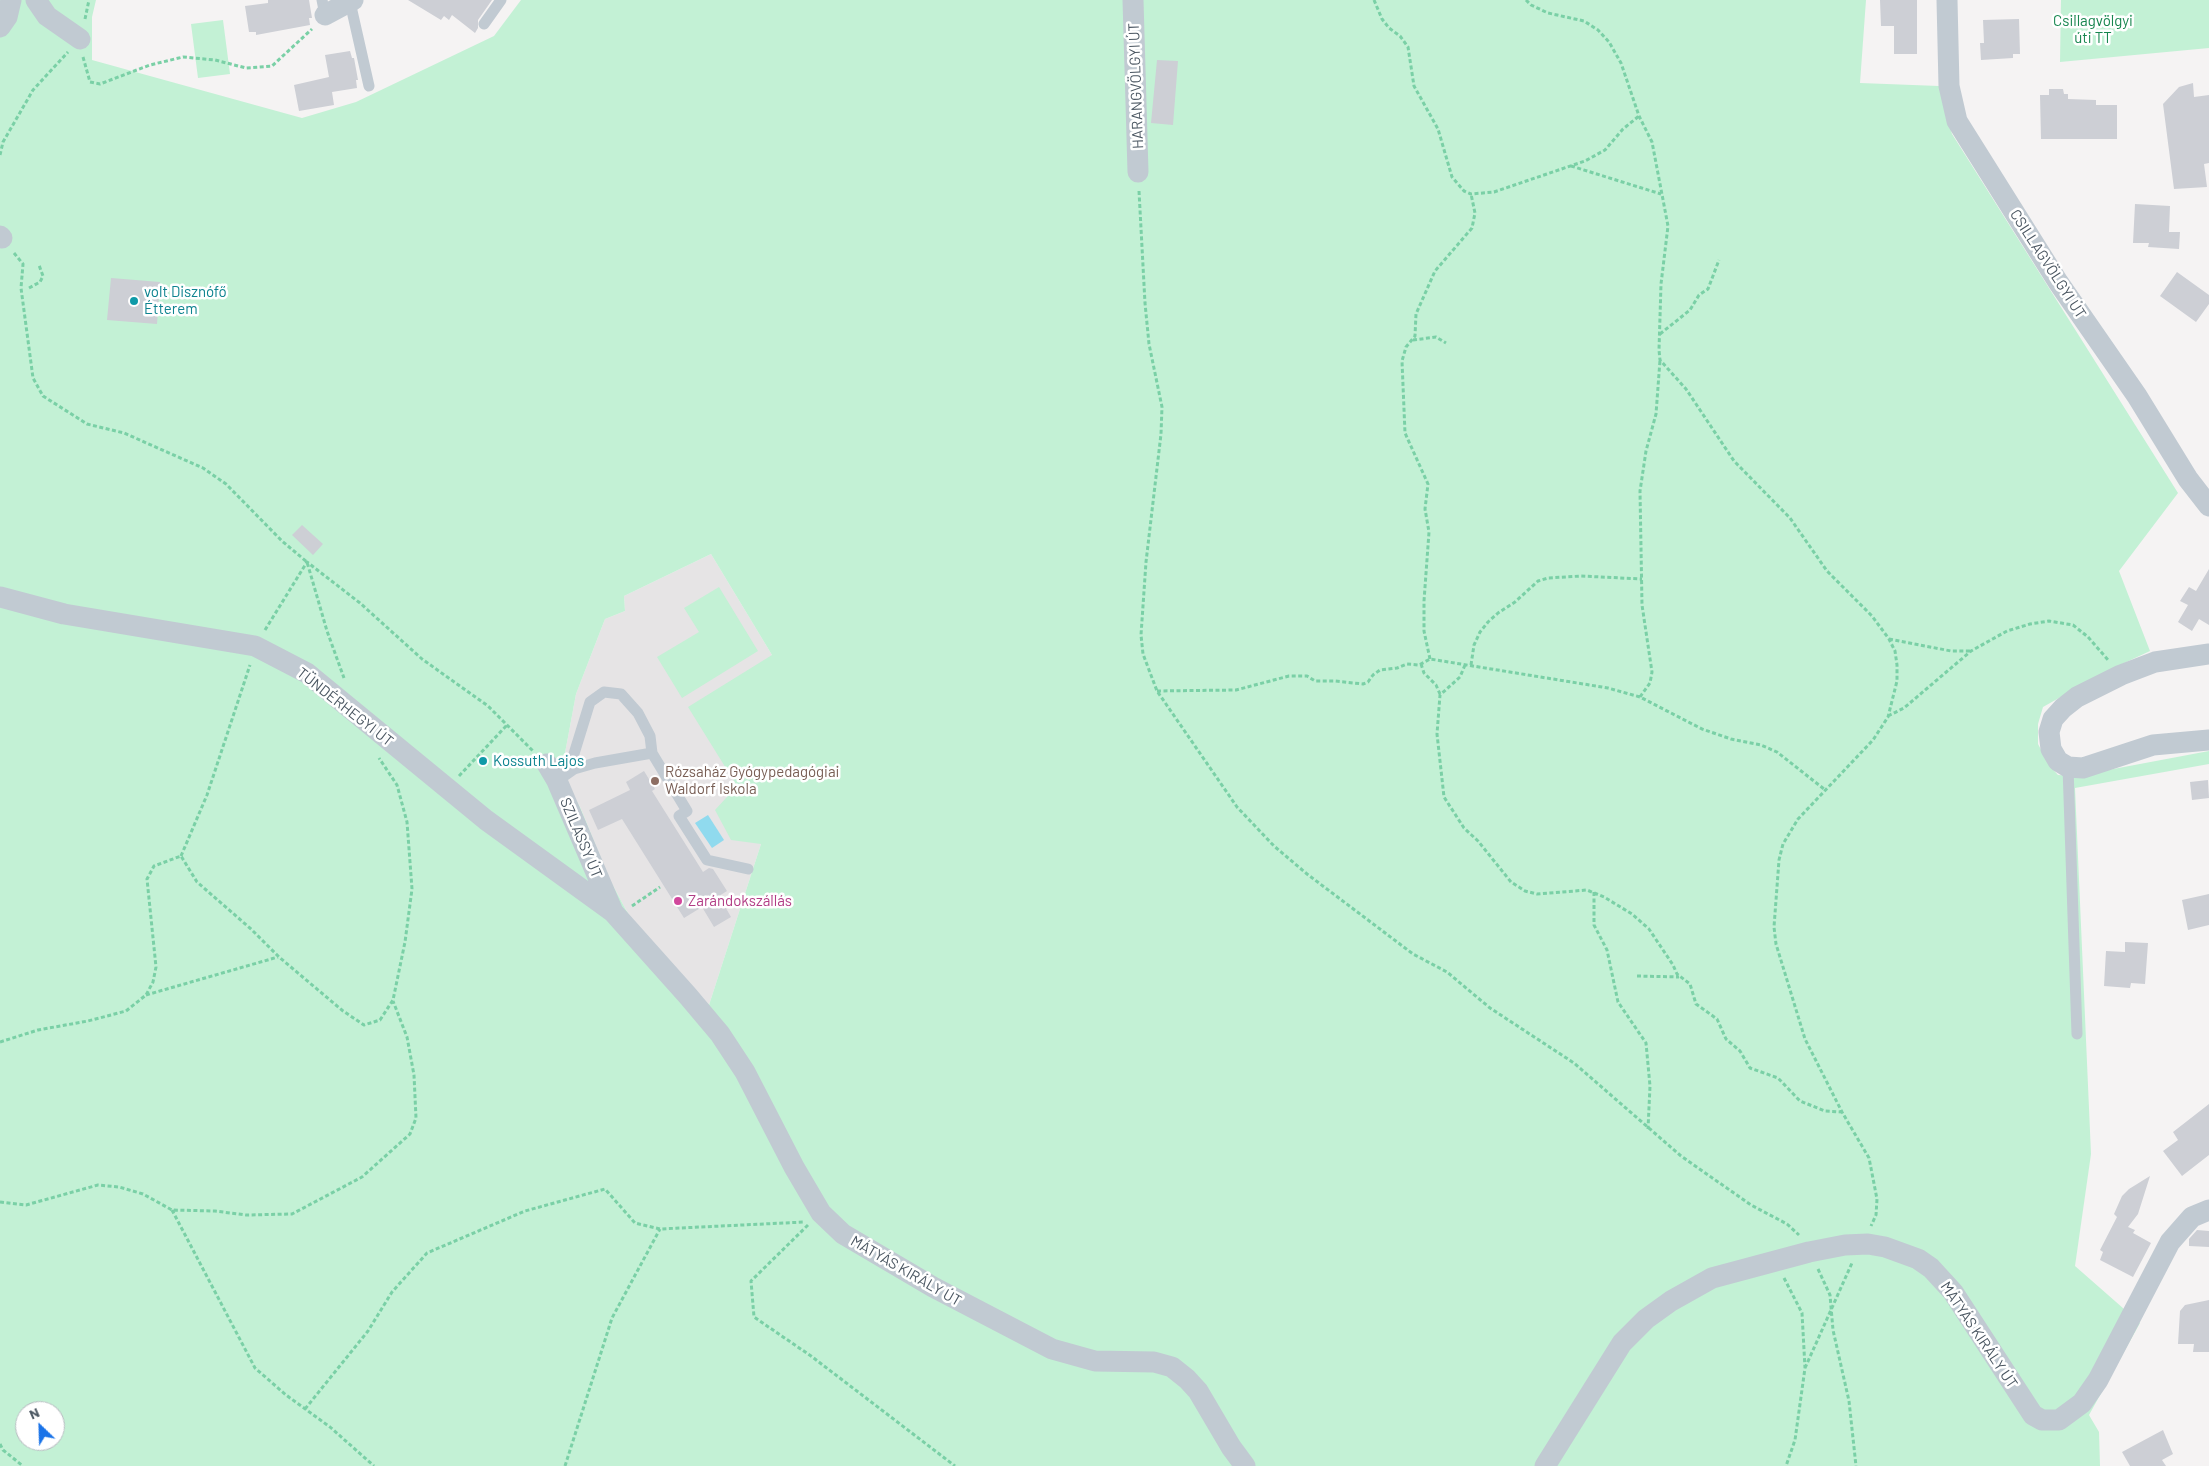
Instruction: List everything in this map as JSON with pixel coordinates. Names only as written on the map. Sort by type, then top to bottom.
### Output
[{"type":"street","points":[[0,27],[7,17],[11,0]]},
{"type":"street","points":[[36,0],[47,16],[80,39]]},
{"type":"street","name":"HARANGVÖLGYI ÚT","points":[[1133,0],[1138,172]]},
{"type":"street","name":"CSILLAGVÖLGYI ÚT","points":[[1947,0],[1949,86],[1956,121],[2058,282],[2137,396],[2188,480],[2209,506]]},
{"type":"street","points":[[323,8],[352,1]]},
{"type":"street","name":"TÜNDÉRHEGYI ÚT","points":[[0,597],[82,617],[255,646],[307,673],[494,826],[615,914]]},
{"type":"street","points":[[2209,654],[2155,662],[2121,674],[2077,696],[2053,720],[2049,732],[2051,749],[2058,761],[2068,767],[2083,768],[2153,745],[2209,740]]},
{"type":"street","name":"SZILASSY ÚT","points":[[559,771],[615,914]]},
{"type":"street","name":"MÁTYÁS KIRÁLY ÚT","points":[[615,914],[720,1034],[745,1072],[821,1213],[832,1225],[864,1249],[1052,1349],[1095,1361],[1154,1362],[1172,1367],[1198,1391],[1231,1448],[1246,1466]]},
{"type":"street","name":"MÁTYÁS KIRÁLY ÚT","points":[[1546,1466],[1622,1343],[1646,1319],[1671,1301],[1712,1278],[1809,1252],[1862,1244],[1901,1252],[1918,1259],[1931,1268],[1953,1292],[2033,1415],[2042,1420],[2050,1421],[2068,1415],[2082,1403],[2091,1391],[2170,1242],[2192,1217],[2209,1210]]},
{"type":"lane","points":[[484,24],[501,0]]},
{"type":"lane","points":[[352,1],[369,86]]},
{"type":"lane","points":[[559,771],[573,757],[590,702],[604,692],[621,694],[638,713],[650,736],[652,753],[688,811],[679,816],[708,860],[748,869]]},
{"type":"lane","points":[[559,771],[652,753]]},
{"type":"lane","points":[[2068,767],[2077,1034]]},
{"type":"path","points":[[89,0],[80,39],[90,82],[100,84],[150,65],[183,57],[216,60],[246,68],[272,66],[317,25],[323,8]]},
{"type":"path","points":[[1374,0],[1385,24],[1400,36],[1408,47],[1414,86],[1421,101],[1434,120],[1452,177],[1464,191],[1471,194],[1483,194],[1501,190],[1571,166],[1605,150],[1623,129],[1639,116]]},
{"type":"path","points":[[1526,0],[1538,9],[1584,21],[1598,30],[1609,42],[1621,64],[1639,116],[1654,150],[1668,226],[1661,284],[1660,360],[1656,414],[1646,451],[1640,491],[1642,605],[1652,672],[1650,683],[1640,697]]},
{"type":"path","points":[[0,155],[3,142],[33,90],[80,39]]},
{"type":"path","points":[[1571,166],[1661,194]]},
{"type":"path","points":[[1138,172],[1145,303],[1150,344],[1162,407],[1161,434],[1146,562],[1140,636],[1143,654],[1157,691],[1237,807],[1274,846],[1307,874],[1414,954],[1447,972],[1490,1008],[1574,1063],[1681,1156],[1751,1205],[1787,1224],[1799,1235],[1826,1284],[1832,1307],[1833,1330],[1850,1401],[1856,1466]]},
{"type":"path","points":[[1413,340],[1416,314],[1435,271],[1472,228],[1475,213],[1471,194]]},
{"type":"path","points":[[1,237],[24,264],[21,288],[33,378],[43,396],[87,424],[124,433],[203,468],[226,484],[282,541],[360,602],[422,659],[488,706],[559,771]]},
{"type":"path","points":[[1659,335],[1690,310],[1699,295],[1708,289],[1719,260]]},
{"type":"path","points":[[29,288],[40,282],[43,276],[39,265]]},
{"type":"path","points":[[1430,659],[1424,631],[1424,601],[1429,532],[1425,509],[1428,484],[1425,473],[1407,439],[1404,426],[1405,394],[1402,361],[1406,347],[1413,340],[1436,337],[1446,343]]},
{"type":"path","points":[[1660,360],[1686,390],[1722,446],[1734,461],[1790,518],[1828,571],[1862,604],[1889,639],[1897,665],[1897,681],[1888,717],[1873,740],[1824,789],[1798,819],[1783,844],[1780,860],[1774,927],[1776,944],[1805,1039],[1842,1112],[1869,1158],[1877,1199],[1876,1215],[1805,1368]]},
{"type":"path","points":[[0,1042],[38,1030],[88,1021],[126,1011],[146,995],[154,982],[156,967],[147,880],[154,866],[181,856],[207,794],[255,646],[307,562]]},
{"type":"path","points":[[307,562],[327,631],[346,682]]},
{"type":"path","points":[[1471,665],[1474,645],[1480,632],[1498,613],[1515,602],[1538,581],[1548,578],[1581,576],[1642,579]]},
{"type":"path","points":[[1888,717],[1904,708],[1971,651],[2007,631],[2049,621],[2074,625],[2082,631],[2121,674]]},
{"type":"path","points":[[1889,639],[1951,651],[1971,651]]},
{"type":"path","points":[[1157,691],[1236,690],[1289,676],[1307,676],[1315,681],[1335,680],[1363,684],[1368,682],[1380,670],[1397,668],[1407,664],[1421,664],[1430,659],[1471,665],[1608,688],[1640,697],[1702,729],[1731,739],[1761,745],[1777,752],[1824,789]]},
{"type":"path","points":[[1421,664],[1424,672],[1436,685],[1440,695],[1437,734],[1444,797],[1464,828],[1478,841],[1511,882],[1525,891],[1537,894],[1580,890],[1594,892],[1632,914],[1643,923],[1673,965],[1679,977],[1690,984],[1699,1007],[1717,1019],[1726,1039],[1740,1051],[1750,1068],[1778,1078],[1800,1101],[1825,1111],[1842,1112]]},
{"type":"path","points":[[1440,695],[1460,677],[1465,665]]},
{"type":"path","points":[[447,789],[507,725]]},
{"type":"path","points":[[181,856],[196,882],[343,1012],[364,1025],[380,1020],[393,1000],[405,942],[412,889],[407,822],[397,785]]},
{"type":"path","points":[[615,914],[660,887]]},
{"type":"path","points":[[1594,892],[1594,925],[1607,950],[1618,1002],[1646,1043],[1650,1086],[1648,1128]]},
{"type":"path","points":[[146,995],[279,957]]},
{"type":"path","points":[[1637,976],[1679,977]]},
{"type":"path","points":[[0,1202],[26,1205],[98,1185],[119,1186],[143,1194],[172,1210],[215,1211],[246,1215],[292,1214],[362,1177],[392,1153],[410,1134],[416,1118],[414,1075],[407,1037],[393,1000]]},
{"type":"path","points":[[305,1409],[368,1331],[392,1292],[427,1252],[525,1211],[605,1189],[635,1223],[660,1229],[812,1221],[751,1281],[754,1318],[811,1356],[955,1466]]},
{"type":"path","points":[[172,1210],[255,1368],[330,1427],[374,1466]]},
{"type":"path","points":[[566,1466],[612,1318],[660,1229]]},
{"type":"path","points":[[1775,1261],[1802,1313],[1805,1368],[1795,1440],[1786,1466]]},
{"type":"path","points":[[0,1444],[3,1450],[23,1466]]},
{"type":"shaded area","name":"Rózsaház Gyógypedagógiai Waldorf Iskola","points":[[711,554],[772,655],[761,844],[709,1005],[640,931],[626,910],[610,880],[580,807],[557,765],[565,753],[576,694],[605,619],[625,611],[624,596]]},
{"type":"green space","points":[[0,0],[96,0],[92,17],[92,60],[302,118],[356,102],[494,36],[521,0],[1866,0],[1860,83],[1939,86],[1952,134],[2178,493],[2119,571],[2150,651],[2105,672],[2043,707],[2038,724],[2038,744],[2049,765],[2058,775],[2076,776],[2209,751],[2209,764],[2075,788],[2091,1154],[2075,1266],[2140,1323],[2089,1415],[2099,1432],[2100,1466],[0,1466]],"holes":[[[711,554],[772,655],[688,707],[737,786],[715,810],[731,840],[761,844],[709,1005],[640,931],[626,910],[610,880],[580,807],[557,766],[565,753],[576,694],[605,619],[625,611],[624,596]]]},
{"type":"green space","name":"Csillagvölgyi úti TT","points":[[2061,0],[2209,0],[2209,48],[2060,62]]},
{"type":"green space","points":[[223,20],[230,74],[198,78],[191,24]]},
{"type":"green space","points":[[719,587],[758,651],[682,698],[657,657],[699,632],[684,608]]},
{"type":"water","points":[[708,815],[724,840],[712,848],[695,823]]},
{"type":"building","points":[[268,0],[309,0],[312,18],[309,18],[310,25],[256,35],[256,32],[249,32],[245,6],[268,3]]},
{"type":"building","points":[[408,0],[492,0],[478,20],[478,28],[475,33],[452,15],[449,20],[444,16],[441,20]]},
{"type":"building","points":[[1880,0],[1917,0],[1917,54],[1894,54],[1894,26],[1881,26]]},
{"type":"building","points":[[2019,19],[2020,54],[2013,54],[2013,58],[1981,60],[1980,43],[1984,43],[1983,20]]},
{"type":"building","points":[[350,51],[352,58],[354,58],[358,80],[356,80],[357,88],[332,92],[334,105],[299,111],[294,85],[329,77],[325,55]]},
{"type":"building","points":[[1157,60],[1178,61],[1173,125],[1151,123]]},
{"type":"building","points":[[2193,83],[2194,97],[2209,95],[2209,163],[2204,164],[2207,187],[2174,189],[2163,104],[2179,87]]},
{"type":"building","points":[[2049,89],[2063,89],[2064,94],[2068,94],[2068,99],[2096,100],[2096,105],[2117,105],[2117,139],[2041,139],[2040,95],[2049,95]]},
{"type":"building","points":[[2135,204],[2170,206],[2169,232],[2180,232],[2179,249],[2148,247],[2149,243],[2133,243]]},
{"type":"building","points":[[2177,272],[2209,295],[2209,304],[2196,322],[2160,296]]},
{"type":"building","name":"volt Disznófő Étterem","points":[[111,278],[160,282],[157,324],[107,320]]},
{"type":"building","points":[[302,525],[323,544],[313,555],[292,535]]},
{"type":"building","points":[[2209,569],[2209,625],[2199,619],[2192,631],[2178,622],[2188,605],[2180,601],[2189,587],[2196,591]]},
{"type":"building","points":[[644,771],[655,789],[652,791],[703,872],[709,868],[713,869],[727,891],[719,896],[731,917],[714,927],[702,907],[684,918],[622,819],[598,830],[589,810],[630,790],[626,782]]},
{"type":"building","points":[[2208,780],[2209,798],[2192,800],[2190,782]]},
{"type":"building","points":[[2209,894],[2209,925],[2188,930],[2182,900]]},
{"type":"building","points":[[2125,942],[2148,943],[2145,984],[2131,983],[2130,988],[2104,986],[2106,951],[2125,952]]},
{"type":"building","points":[[2209,1104],[2209,1155],[2182,1176],[2163,1151],[2178,1140],[2173,1132]]},
{"type":"building","points":[[2150,1176],[2138,1214],[2128,1227],[2135,1230],[2133,1233],[2151,1243],[2133,1277],[2100,1260],[2103,1252],[2100,1250],[2117,1217],[2114,1214],[2122,1196],[2129,1189]]},
{"type":"building","points":[[2197,1230],[2209,1231],[2209,1247],[2189,1246],[2189,1239]]},
{"type":"building","points":[[2209,1300],[2209,1352],[2193,1352],[2194,1344],[2178,1344],[2180,1311],[2185,1305]]},
{"type":"building","points":[[2163,1430],[2173,1454],[2162,1460],[2166,1466],[2130,1466],[2122,1452]]},
{"type":"place","name":"volt Disznófő Étterem","points":[[134,301]]},
{"type":"place","name":"Kossuth Lajos","points":[[483,761]]},
{"type":"place","name":"Rózsaház Gyógypedagógiai Waldorf Iskola","points":[[655,781]]},
{"type":"place","name":"Zarándokszállás","points":[[678,901]]}]
